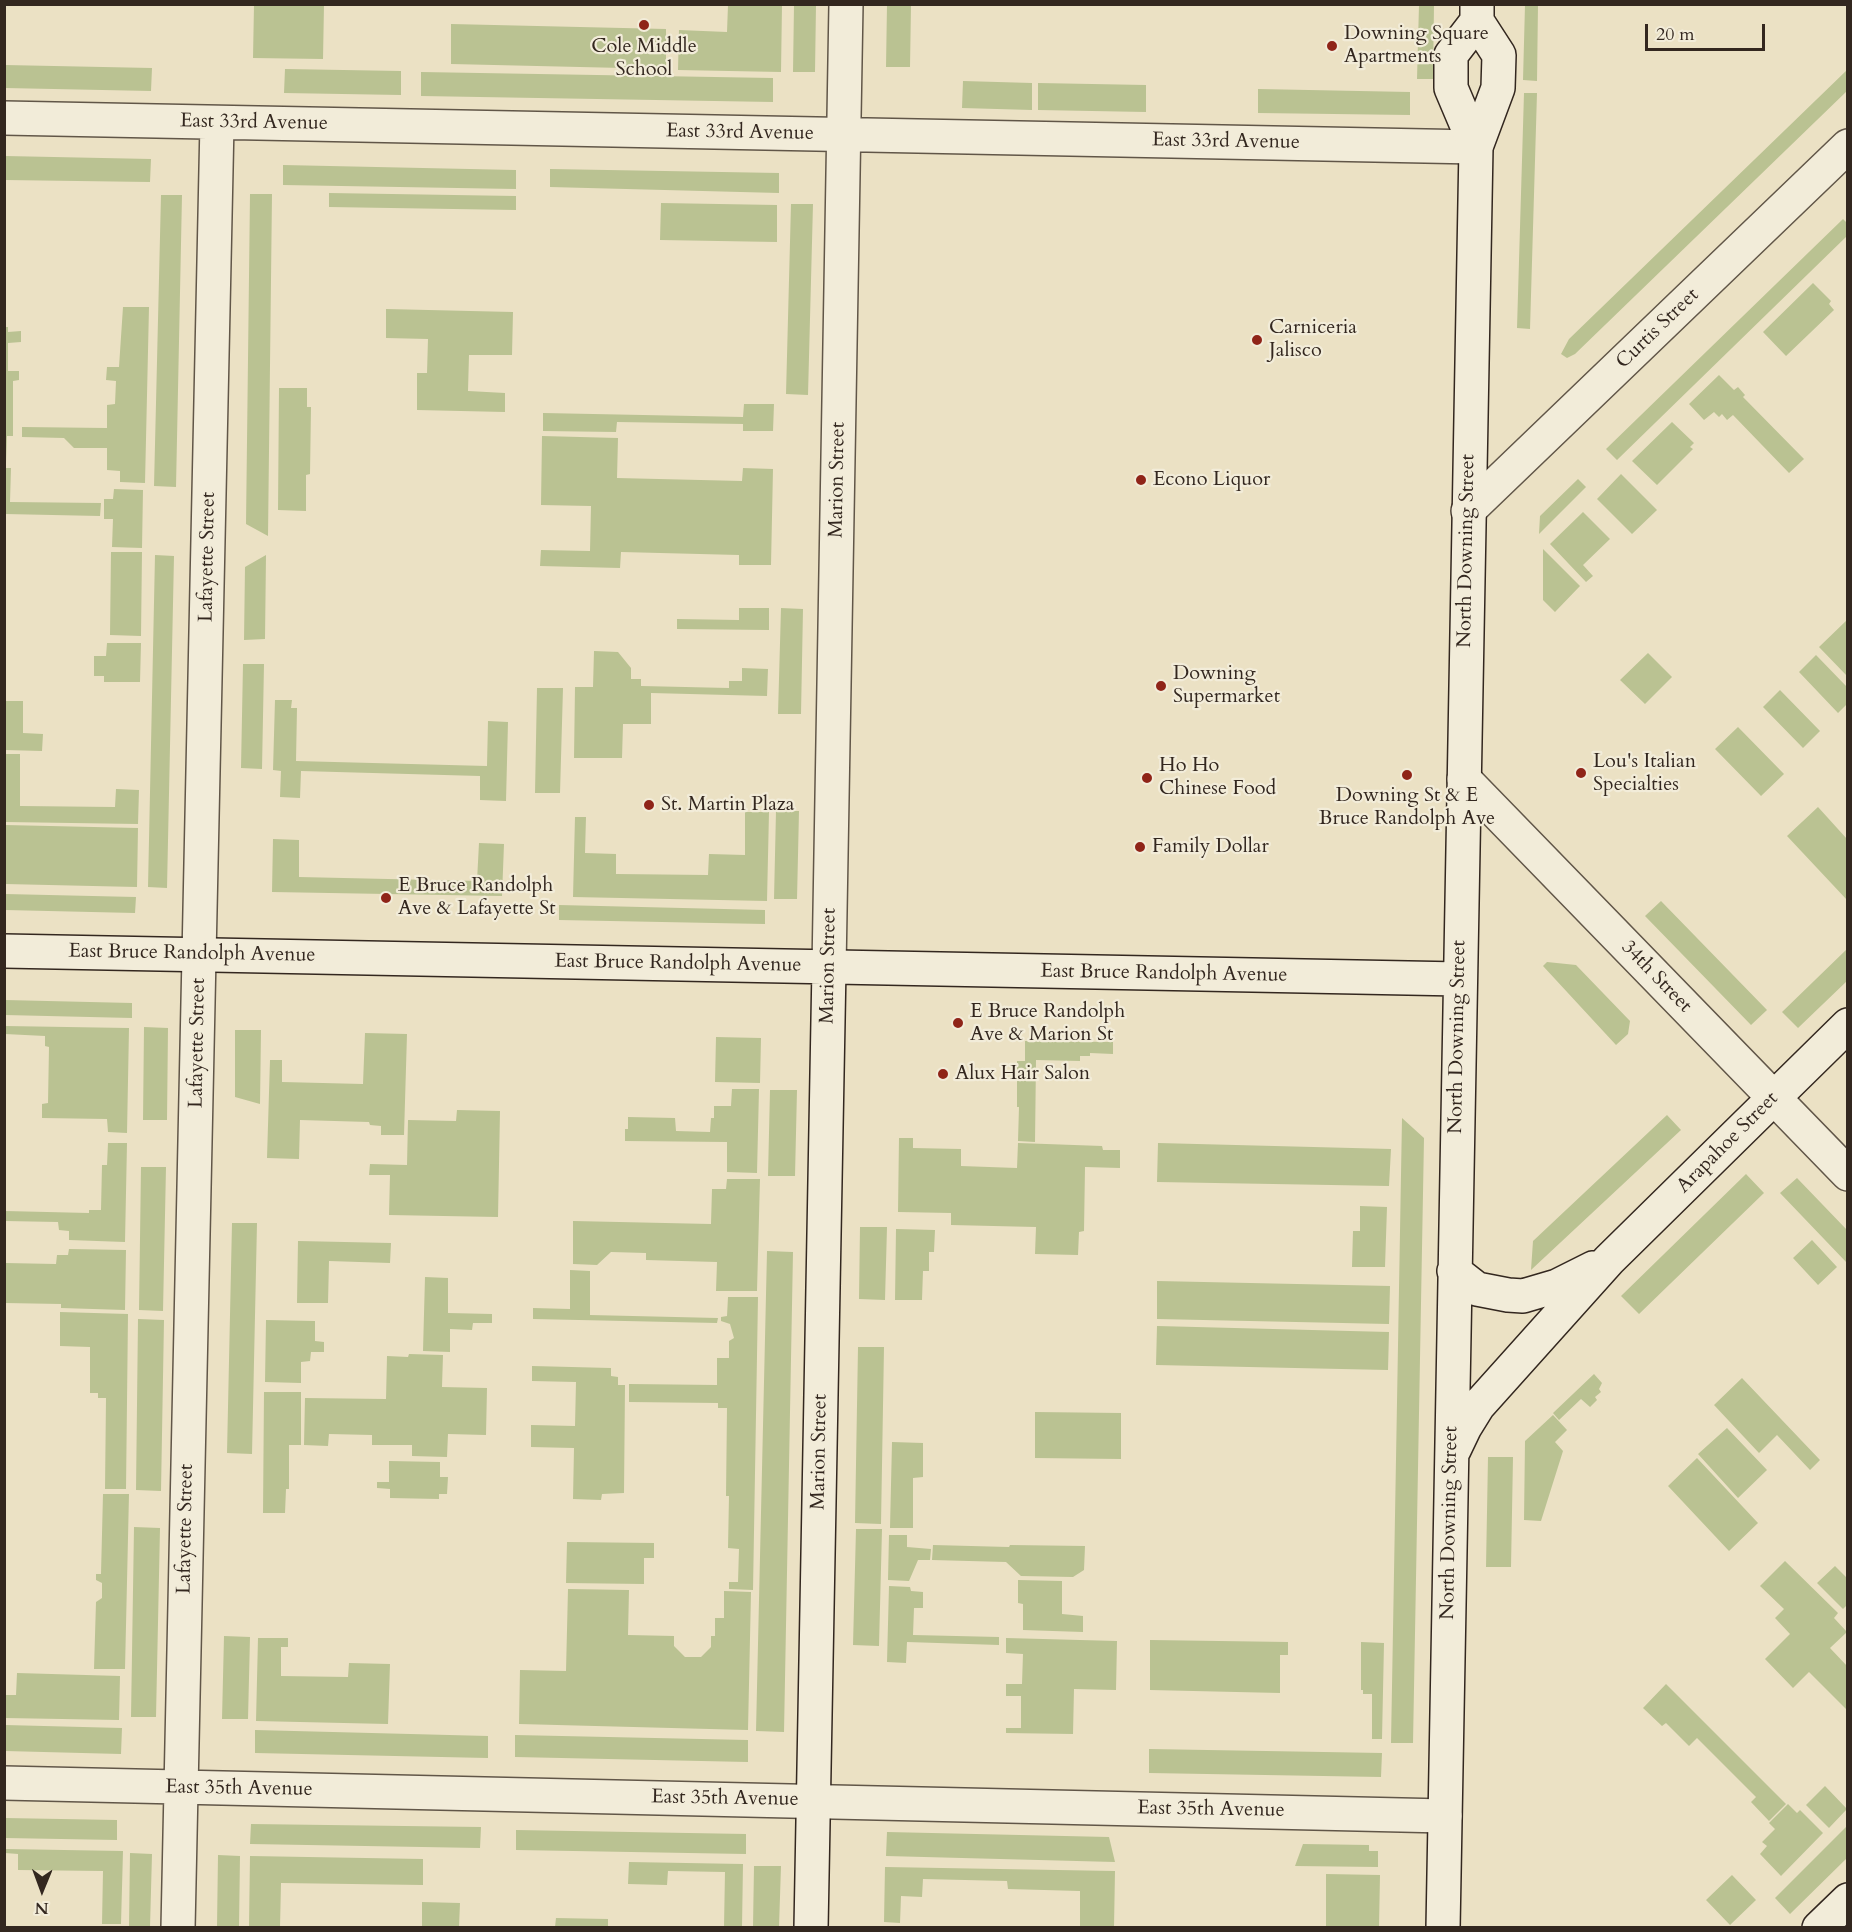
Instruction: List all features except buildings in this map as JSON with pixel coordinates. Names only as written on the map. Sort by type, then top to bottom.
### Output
[{"type":"street","name":"Marion Street","points":[[811,1928],[846,4]]},
{"type":"street","name":"North Downing Street","points":[[1443,1928],[1476,147],[1498,88],[1499,55],[1477,13],[1451,54],[1451,88],[1476,147]]},
{"type":"street","name":"East 33rd Avenue","points":[[4,118],[1476,147]]},
{"type":"street","name":"Lafayette Street","points":[[178,1928],[217,123]]},
{"type":"street","name":"Curtis Street","points":[[1468,511],[1848,146]]},
{"type":"street","name":"34th Street","points":[[1464,779],[1848,1174]]},
{"type":"street","name":"East Bruce Randolph Avenue","points":[[4,951],[1460,979]]},
{"type":"street","name":"Arapahoe Street","points":[[1609,1260],[1848,1025]]},
{"type":"street","points":[[1454,1271],[1477,1289],[1523,1296],[1557,1286],[1609,1260]]},
{"type":"street","points":[[1451,1457],[1465,1426],[1478,1406],[1609,1260]]},
{"type":"street","name":"East 35th Avenue","points":[[4,1783],[1445,1816]]},
{"type":"street","points":[[1819,1928],[1848,1900]]},
{"type":"green space","points":[[254,5],[324,5],[323,59],[253,58]]},
{"type":"green space","points":[[728,5],[782,5],[781,72],[678,70],[679,30],[727,32]]},
{"type":"green space","points":[[794,5],[816,5],[815,72],[793,72]]},
{"type":"green space","points":[[887,5],[911,5],[910,67],[886,67]]},
{"type":"green space","points":[[1419,5],[1434,5],[1433,79],[1417,79]]},
{"type":"green space","points":[[1525,5],[1538,5],[1537,81],[1523,80]]},
{"type":"green space","points":[[451,24],[666,29],[666,69],[451,64]]},
{"type":"green space","points":[[5,65],[152,68],[151,91],[5,88]]},
{"type":"green space","points":[[285,69],[401,71],[401,95],[284,93]]},
{"type":"green space","points":[[1847,70],[1847,91],[1575,354],[1567,358],[1561,354],[1569,339]]},
{"type":"green space","points":[[421,72],[773,78],[773,102],[421,96]]},
{"type":"green space","points":[[963,81],[1032,83],[1032,110],[962,108]]},
{"type":"green space","points":[[1038,83],[1146,85],[1146,112],[1038,110]]},
{"type":"green space","points":[[1258,89],[1410,92],[1410,115],[1258,113]]},
{"type":"green space","points":[[1524,93],[1537,93],[1530,329],[1517,328]]},
{"type":"green space","points":[[5,156],[151,159],[150,182],[5,180]]},
{"type":"green space","points":[[283,165],[516,170],[516,189],[283,185]]},
{"type":"green space","points":[[550,169],[779,173],[779,193],[550,187]]},
{"type":"green space","points":[[329,193],[516,196],[516,210],[329,207]]},
{"type":"green space","points":[[250,194],[272,194],[268,536],[246,524]]},
{"type":"green space","points":[[161,195],[182,195],[176,487],[154,486]]},
{"type":"green space","points":[[661,203],[777,205],[777,242],[660,240]]},
{"type":"green space","points":[[791,204],[813,204],[808,395],[786,394]]},
{"type":"green space","points":[[1843,219],[1847,223],[1847,236],[1617,460],[1606,449]]},
{"type":"green space","points":[[1813,283],[1831,301],[1829,304],[1834,310],[1786,356],[1763,332]]},
{"type":"green space","points":[[123,307],[149,307],[145,483],[120,482],[120,471],[107,470],[107,448],[74,448],[64,438],[22,437],[22,427],[107,428],[107,405],[115,404],[116,381],[106,380],[107,367],[119,367]]},
{"type":"green space","points":[[386,309],[513,312],[512,355],[469,355],[468,391],[505,393],[505,412],[417,410],[417,373],[427,373],[428,339],[386,338]]},
{"type":"green space","points":[[5,327],[8,327],[8,332],[21,331],[21,342],[8,343],[8,371],[19,371],[19,380],[13,381],[13,436],[7,436],[6,463],[4,463]]},
{"type":"green space","points":[[1719,375],[1734,390],[1738,387],[1745,395],[1743,397],[1804,459],[1789,473],[1733,415],[1727,420],[1722,414],[1719,417],[1714,412],[1704,420],[1689,404]]},
{"type":"green space","points":[[279,388],[307,388],[307,407],[311,407],[310,474],[306,475],[306,511],[278,510]]},
{"type":"green space","points":[[744,404],[774,404],[773,431],[743,431],[743,424],[617,422],[616,432],[543,431],[543,413],[743,417]]},
{"type":"green space","points":[[1672,422],[1694,443],[1690,447],[1693,449],[1657,485],[1632,461]]},
{"type":"green space","points":[[542,436],[618,438],[617,478],[742,481],[743,468],[773,469],[771,565],[739,565],[739,555],[621,552],[620,568],[540,566],[541,550],[590,551],[591,506],[541,505]]},
{"type":"green space","points":[[5,468],[11,468],[10,502],[101,503],[100,516],[5,514]]},
{"type":"green space","points":[[1621,474],[1657,510],[1632,534],[1597,499]]},
{"type":"green space","points":[[1578,479],[1586,487],[1539,534],[1540,516]]},
{"type":"green space","points":[[114,489],[143,490],[142,548],[112,547],[113,519],[104,519],[104,499],[113,499]]},
{"type":"green space","points":[[1583,512],[1610,539],[1583,565],[1593,576],[1586,582],[1550,544]]},
{"type":"green space","points":[[1543,549],[1580,586],[1555,612],[1543,600]]},
{"type":"green space","points":[[111,552],[142,552],[141,636],[110,635]]},
{"type":"green space","points":[[155,555],[174,556],[167,888],[148,887]]},
{"type":"green space","points":[[266,555],[265,639],[244,640],[245,567]]},
{"type":"green space","points":[[739,608],[769,608],[769,630],[677,629],[677,619],[739,620]]},
{"type":"green space","points":[[781,608],[803,609],[801,714],[778,714]]},
{"type":"green space","points":[[1847,620],[1847,676],[1819,647]]},
{"type":"green space","points":[[107,643],[141,643],[140,682],[104,682],[104,676],[94,676],[94,656],[106,656]]},
{"type":"green space","points":[[594,651],[618,652],[631,668],[631,679],[641,679],[641,686],[729,688],[729,681],[742,681],[742,668],[768,669],[767,696],[651,693],[651,724],[623,724],[622,758],[574,758],[575,687],[593,687]]},
{"type":"green space","points":[[1648,653],[1672,677],[1645,704],[1620,680]]},
{"type":"green space","points":[[1816,655],[1847,687],[1847,704],[1838,713],[1799,672]]},
{"type":"green space","points":[[243,664],[264,664],[262,769],[241,768]]},
{"type":"green space","points":[[537,688],[563,688],[560,793],[535,793]]},
{"type":"green space","points":[[1780,690],[1820,731],[1803,748],[1763,707]]},
{"type":"green space","points":[[275,700],[292,700],[291,708],[297,708],[296,761],[487,766],[488,721],[508,722],[506,801],[480,800],[480,776],[301,771],[300,798],[280,797],[281,771],[273,770]]},
{"type":"green space","points":[[5,701],[23,701],[23,733],[43,734],[42,751],[5,750]]},
{"type":"green space","points":[[1738,727],[1784,774],[1761,796],[1715,749]]},
{"type":"green space","points":[[5,754],[20,754],[20,806],[115,807],[116,789],[139,790],[138,824],[5,822]]},
{"type":"green space","points":[[1818,807],[1847,839],[1847,900],[1787,836]]},
{"type":"green space","points":[[776,811],[799,811],[797,899],[774,899]]},
{"type":"green space","points":[[745,812],[769,812],[767,901],[573,897],[575,817],[586,817],[585,853],[616,854],[616,874],[708,875],[709,854],[745,855]]},
{"type":"green space","points":[[5,825],[138,828],[137,887],[5,884]]},
{"type":"green space","points":[[273,839],[299,840],[299,877],[477,881],[479,843],[504,844],[502,896],[272,892]]},
{"type":"green space","points":[[5,894],[136,897],[135,913],[5,910]]},
{"type":"green space","points":[[1661,901],[1767,1010],[1751,1025],[1645,916]]},
{"type":"green space","points":[[559,905],[765,910],[765,924],[559,920]]},
{"type":"green space","points":[[1847,949],[1847,981],[1798,1028],[1782,1012]]},
{"type":"green space","points":[[1547,962],[1576,965],[1630,1021],[1628,1034],[1616,1045],[1543,966]]},
{"type":"green space","points":[[5,1000],[132,1003],[132,1018],[5,1015]]},
{"type":"green space","points":[[5,1026],[129,1028],[127,1133],[108,1132],[107,1119],[42,1118],[42,1104],[48,1103],[49,1047],[45,1046],[45,1036],[5,1034]]},
{"type":"green space","points":[[144,1027],[168,1028],[167,1120],[143,1120]]},
{"type":"green space","points":[[235,1030],[261,1030],[260,1104],[235,1097]]},
{"type":"green space","points":[[365,1033],[407,1034],[404,1135],[381,1135],[381,1126],[370,1125],[369,1122],[300,1120],[299,1159],[267,1158],[270,1060],[282,1060],[282,1082],[363,1084]]},
{"type":"green space","points":[[716,1037],[761,1038],[760,1083],[715,1082]]},
{"type":"green space","points":[[1025,1041],[1113,1042],[1113,1054],[1090,1053],[1090,1056],[1080,1056],[1080,1061],[1036,1060],[1035,1142],[1018,1141],[1017,1061],[1025,1061]]},
{"type":"green space","points":[[732,1089],[759,1089],[757,1173],[727,1172],[727,1142],[625,1141],[628,1117],[675,1118],[676,1131],[710,1132],[711,1118],[714,1118],[714,1106],[731,1106]]},
{"type":"green space","points":[[770,1090],[797,1090],[795,1176],[768,1176]]},
{"type":"green space","points":[[457,1110],[500,1111],[498,1217],[389,1215],[390,1175],[369,1175],[370,1164],[407,1165],[408,1120],[456,1121]]},
{"type":"green space","points":[[1667,1115],[1681,1130],[1531,1270],[1533,1241]]},
{"type":"green space","points":[[1402,1118],[1424,1138],[1413,1743],[1391,1743]]},
{"type":"green space","points":[[899,1138],[913,1138],[913,1148],[961,1149],[961,1166],[1017,1168],[1018,1143],[1102,1146],[1103,1150],[1120,1150],[1120,1168],[1085,1167],[1084,1231],[1079,1232],[1078,1255],[1035,1254],[1036,1227],[951,1225],[951,1213],[898,1212]]},
{"type":"green space","points":[[108,1143],[127,1143],[125,1242],[69,1240],[69,1231],[59,1230],[58,1222],[5,1221],[5,1211],[89,1213],[89,1210],[101,1210],[102,1165],[107,1165]]},
{"type":"green space","points":[[1158,1143],[1391,1149],[1389,1186],[1157,1182]]},
{"type":"green space","points":[[141,1167],[166,1167],[163,1311],[139,1310]]},
{"type":"green space","points":[[1746,1174],[1764,1193],[1639,1314],[1621,1296]]},
{"type":"green space","points":[[1797,1178],[1847,1230],[1847,1263],[1780,1193]]},
{"type":"green space","points":[[727,1179],[760,1179],[757,1291],[716,1291],[717,1262],[646,1260],[646,1253],[611,1252],[597,1265],[573,1264],[573,1221],[711,1224],[712,1189],[726,1189]]},
{"type":"green space","points":[[1360,1206],[1387,1207],[1385,1267],[1352,1267],[1353,1231],[1360,1231]]},
{"type":"green space","points":[[232,1223],[257,1223],[252,1454],[227,1453]]},
{"type":"green space","points":[[860,1227],[887,1227],[885,1300],[859,1299]]},
{"type":"green space","points":[[896,1229],[935,1230],[934,1252],[929,1252],[929,1271],[923,1271],[922,1300],[895,1300]]},
{"type":"green space","points":[[1812,1240],[1837,1267],[1818,1285],[1793,1258]]},
{"type":"green space","points":[[298,1241],[391,1243],[390,1263],[329,1261],[328,1303],[297,1303]]},
{"type":"green space","points":[[69,1249],[126,1250],[125,1310],[61,1308],[61,1304],[5,1303],[5,1263],[56,1264],[57,1255],[68,1255]]},
{"type":"green space","points":[[767,1251],[793,1252],[784,1732],[756,1731]]},
{"type":"green space","points":[[570,1270],[590,1271],[590,1315],[718,1318],[717,1323],[533,1319],[533,1308],[570,1309]]},
{"type":"green space","points":[[425,1277],[448,1278],[448,1313],[492,1314],[492,1323],[473,1323],[472,1330],[450,1329],[450,1352],[423,1351]]},
{"type":"green space","points":[[1157,1281],[1390,1286],[1389,1324],[1157,1319]]},
{"type":"green space","points":[[728,1297],[758,1297],[753,1590],[729,1589],[729,1582],[738,1582],[739,1549],[728,1548],[727,1408],[718,1408],[718,1403],[629,1402],[629,1384],[717,1385],[717,1358],[729,1358],[729,1341],[734,1338],[730,1324],[721,1321],[721,1317],[727,1316]]},
{"type":"green space","points":[[60,1312],[128,1314],[126,1489],[105,1489],[106,1398],[98,1398],[98,1393],[90,1393],[90,1347],[60,1346]]},
{"type":"green space","points":[[138,1319],[164,1320],[161,1491],[136,1490]]},
{"type":"green space","points":[[266,1320],[315,1321],[315,1341],[324,1342],[324,1352],[311,1352],[310,1361],[301,1362],[301,1383],[265,1382]]},
{"type":"green space","points":[[1157,1326],[1389,1332],[1388,1370],[1156,1365]]},
{"type":"green space","points":[[858,1347],[884,1347],[881,1524],[855,1523]]},
{"type":"green space","points":[[409,1354],[443,1355],[442,1387],[487,1388],[486,1435],[448,1434],[447,1457],[412,1456],[412,1445],[372,1445],[372,1435],[329,1434],[328,1446],[304,1445],[305,1398],[386,1399],[387,1356],[408,1357]]},
{"type":"green space","points":[[532,1366],[611,1368],[611,1376],[618,1377],[618,1385],[625,1385],[624,1493],[602,1494],[601,1500],[573,1499],[574,1448],[531,1447],[531,1425],[575,1426],[576,1382],[532,1381]]},
{"type":"green space","points":[[1594,1374],[1602,1383],[1599,1389],[1601,1392],[1595,1397],[1597,1400],[1590,1407],[1581,1399],[1559,1420],[1553,1413]]},
{"type":"green space","points":[[1742,1378],[1820,1460],[1810,1470],[1777,1435],[1759,1453],[1714,1405]]},
{"type":"green space","points":[[264,1392],[301,1392],[301,1445],[289,1445],[289,1489],[286,1489],[285,1513],[263,1513]]},
{"type":"green space","points":[[1035,1412],[1121,1413],[1121,1459],[1035,1458]]},
{"type":"green space","points":[[1553,1415],[1567,1430],[1555,1442],[1563,1451],[1541,1521],[1524,1520],[1525,1441]]},
{"type":"green space","points":[[1727,1428],[1767,1470],[1738,1498],[1698,1454]]},
{"type":"green space","points":[[892,1442],[923,1443],[923,1477],[913,1478],[913,1528],[890,1528]]},
{"type":"green space","points":[[1488,1457],[1513,1457],[1511,1567],[1486,1567]]},
{"type":"green space","points":[[1697,1458],[1758,1523],[1729,1551],[1668,1486]]},
{"type":"green space","points":[[389,1461],[440,1462],[440,1477],[448,1477],[447,1494],[439,1494],[439,1499],[390,1498],[390,1489],[377,1488],[377,1482],[389,1482]]},
{"type":"green space","points":[[103,1494],[129,1494],[125,1669],[94,1669],[96,1602],[102,1598],[102,1583],[96,1580],[96,1574],[101,1574]]},
{"type":"green space","points":[[134,1527],[160,1528],[156,1717],[131,1717]]},
{"type":"green space","points":[[856,1529],[882,1529],[879,1646],[853,1645]]},
{"type":"green space","points":[[889,1535],[907,1535],[907,1547],[931,1549],[930,1560],[918,1560],[909,1581],[888,1580]]},
{"type":"green space","points":[[567,1542],[654,1543],[654,1558],[644,1558],[644,1584],[566,1583]]},
{"type":"green space","points":[[933,1545],[1085,1546],[1084,1570],[1073,1577],[1021,1576],[1006,1562],[932,1560]]},
{"type":"green space","points":[[1785,1561],[1838,1613],[1834,1618],[1847,1632],[1830,1648],[1847,1666],[1847,1710],[1809,1672],[1793,1688],[1765,1659],[1790,1634],[1775,1618],[1784,1609],[1760,1586]]},
{"type":"green space","points":[[1835,1566],[1847,1578],[1847,1605],[1843,1609],[1817,1583]]},
{"type":"green space","points":[[1018,1580],[1062,1581],[1062,1614],[1083,1616],[1083,1632],[1023,1630],[1023,1604],[1018,1603]]},
{"type":"green space","points":[[889,1586],[910,1587],[911,1591],[923,1592],[923,1608],[914,1608],[913,1635],[999,1637],[999,1645],[907,1642],[906,1663],[887,1662]]},
{"type":"green space","points":[[568,1589],[629,1590],[628,1635],[674,1636],[674,1646],[685,1657],[701,1657],[711,1647],[711,1636],[715,1636],[715,1618],[724,1618],[724,1591],[751,1592],[748,1730],[519,1724],[520,1670],[566,1671]]},
{"type":"green space","points":[[224,1636],[250,1637],[248,1719],[222,1719]]},
{"type":"green space","points":[[258,1638],[288,1638],[288,1647],[281,1647],[281,1676],[348,1677],[349,1663],[390,1664],[388,1724],[256,1721]]},
{"type":"green space","points":[[1006,1638],[1117,1641],[1116,1690],[1074,1689],[1073,1734],[1006,1733],[1006,1728],[1021,1728],[1021,1696],[1006,1696],[1006,1684],[1022,1684],[1023,1654],[1006,1653]]},
{"type":"green space","points":[[1150,1640],[1288,1642],[1288,1655],[1280,1655],[1280,1693],[1150,1690]]},
{"type":"green space","points":[[1361,1642],[1384,1643],[1382,1739],[1372,1739],[1372,1694],[1363,1694],[1361,1690]]},
{"type":"green space","points":[[17,1673],[120,1676],[119,1720],[5,1718],[5,1695],[16,1695]]},
{"type":"green space","points":[[1666,1684],[1786,1804],[1769,1821],[1751,1802],[1756,1797],[1697,1738],[1689,1746],[1666,1723],[1662,1726],[1643,1708]]},
{"type":"green space","points":[[5,1725],[122,1728],[121,1754],[5,1751]]},
{"type":"green space","points":[[255,1730],[488,1736],[488,1758],[255,1753]]},
{"type":"green space","points":[[515,1735],[748,1740],[748,1762],[515,1757]]},
{"type":"green space","points":[[1149,1749],[1382,1753],[1381,1777],[1149,1773]]},
{"type":"green space","points":[[1825,1786],[1847,1809],[1829,1828],[1806,1805]]},
{"type":"green space","points":[[1788,1804],[1797,1813],[1800,1810],[1823,1833],[1781,1876],[1760,1854],[1767,1846],[1762,1842],[1775,1829],[1769,1823]]},
{"type":"green space","points":[[5,1818],[117,1820],[117,1840],[5,1838]]},
{"type":"green space","points":[[251,1824],[481,1827],[480,1848],[250,1844]]},
{"type":"green space","points":[[1847,1826],[1847,1858],[1790,1914],[1775,1898]]},
{"type":"green space","points":[[516,1830],[746,1834],[746,1854],[516,1850]]},
{"type":"green space","points":[[887,1832],[1109,1837],[1115,1862],[886,1856]]},
{"type":"green space","points":[[1303,1844],[1369,1845],[1369,1851],[1378,1851],[1378,1867],[1295,1866]]},
{"type":"green space","points":[[5,1849],[123,1851],[121,1924],[102,1924],[103,1871],[18,1870],[18,1854],[5,1853]]},
{"type":"green space","points":[[130,1853],[152,1854],[150,1927],[129,1927]]},
{"type":"green space","points":[[218,1855],[240,1856],[239,1927],[217,1927]]},
{"type":"green space","points":[[250,1856],[423,1859],[423,1885],[281,1883],[280,1927],[249,1927]]},
{"type":"green space","points":[[629,1862],[743,1864],[742,1927],[724,1927],[725,1872],[668,1871],[667,1885],[628,1884]]},
{"type":"green space","points":[[754,1866],[781,1866],[779,1927],[753,1927]]},
{"type":"green space","points":[[885,1867],[1115,1871],[1114,1927],[1080,1927],[1080,1891],[1008,1889],[1007,1881],[923,1879],[922,1897],[901,1896],[900,1923],[884,1922]]},
{"type":"green space","points":[[1326,1874],[1380,1875],[1379,1927],[1326,1927]]},
{"type":"green space","points":[[1732,1875],[1756,1900],[1730,1925],[1706,1900]]},
{"type":"green space","points":[[422,1902],[460,1903],[459,1927],[422,1927]]},
{"type":"green space","points":[[556,1918],[608,1919],[608,1927],[555,1927]]},
{"type":"place","name":"Cole Middle School","points":[[644,25]]},
{"type":"place","name":"Downing Square Apartments","points":[[1332,46]]},
{"type":"place","name":"Carniceria Jalisco","points":[[1257,340]]},
{"type":"place","name":"Econo Liquor","points":[[1141,480]]},
{"type":"place","name":"Downing Supermarket","points":[[1161,686]]},
{"type":"place","name":"Lou's Italian Specialties","points":[[1581,773]]},
{"type":"place","name":"Downing St & E Bruce Randolph Ave","points":[[1407,775]]},
{"type":"place","name":"Ho Ho Chinese Food","points":[[1147,778]]},
{"type":"place","name":"St. Martin Plaza","points":[[649,805]]},
{"type":"place","name":"Family Dollar","points":[[1140,847]]},
{"type":"place","name":"E Bruce Randolph Ave & Lafayette St","points":[[386,898]]},
{"type":"place","name":"E Bruce Randolph Ave & Marion St","points":[[958,1023]]},
{"type":"place","name":"Alux Hair Salon","points":[[943,1074]]}]
